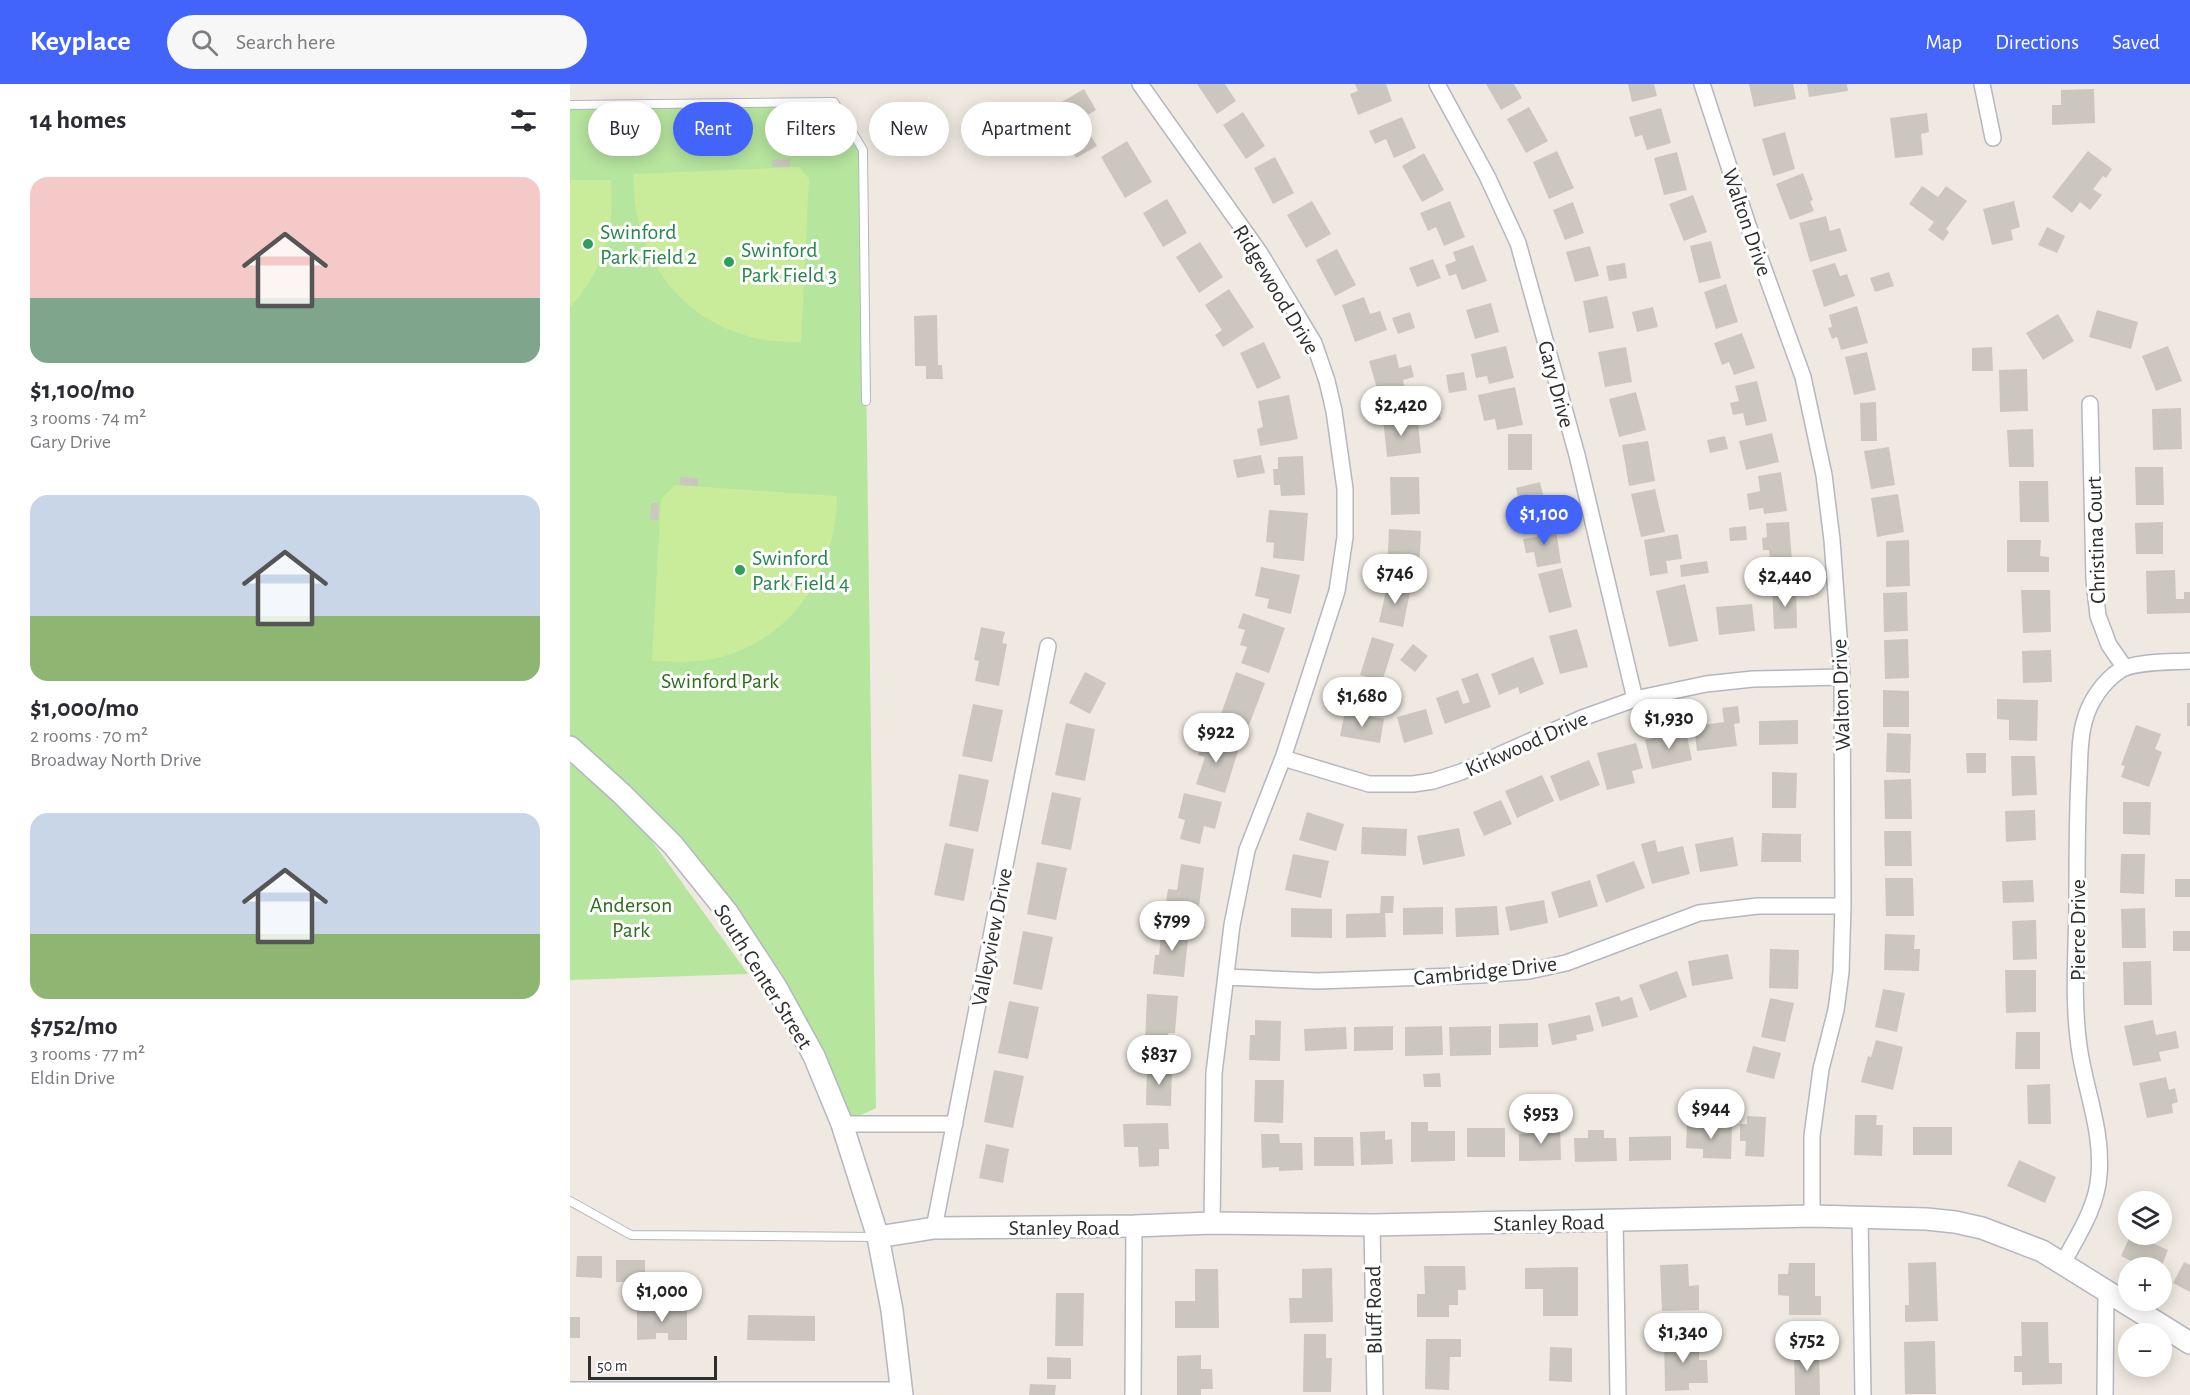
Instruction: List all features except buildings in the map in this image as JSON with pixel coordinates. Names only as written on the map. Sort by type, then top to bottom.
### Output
[{"type":"street","name":"Ridgewood Drive","points":[[1140,84],[1260,253],[1314,343],[1334,411],[1346,512],[1345,537],[1337,591],[1283,758],[1247,850],[1232,925],[1214,1073],[1212,1224]]},
{"type":"street","name":"Gary Drive","points":[[1437,84],[1487,176],[1518,243],[1577,455],[1635,699]]},
{"type":"street","name":"Walton Drive","points":[[1702,84],[1748,225],[1803,377],[1824,474],[1832,540],[1842,677],[1843,906],[1841,972],[1836,1010],[1821,1069],[1812,1136],[1812,1216]]},
{"type":"street","points":[[1982,84],[1993,138]]},
{"type":"street","name":"Christina Court","points":[[2090,404],[2094,580],[2098,616],[2109,645],[2126,668]]},
{"type":"street","name":"Valleyview Drive","points":[[934,1228],[1048,646]]},
{"type":"street","points":[[2126,668],[2190,661]]},
{"type":"street","name":"Pierce Drive","points":[[2064,1263],[2092,1209],[2100,1174],[2099,1136],[2080,1052],[2076,1006],[2080,742],[2090,706],[2100,690],[2119,671],[2126,668]]},
{"type":"street","name":"Kirkwood Drive","points":[[1283,758],[1369,784],[1413,784],[1433,781],[1461,772],[1582,718],[1635,699],[1696,686],[1753,679],[1842,677]]},
{"type":"street","name":"South Center Street","points":[[570,747],[673,845],[726,912],[776,987],[814,1056],[842,1124],[878,1237],[892,1310],[902,1393]]},
{"type":"street","name":"Cambridge Drive","points":[[1226,977],[1317,981],[1529,971],[1566,963],[1699,913],[1758,906],[1843,906]]},
{"type":"street","points":[[842,1124],[955,1124]]},
{"type":"street","name":"Stanley Road","points":[[878,1237],[934,1228],[1212,1224],[1372,1226],[1812,1216],[1935,1220],[1982,1228],[2042,1251],[2190,1342]]},
{"type":"street","points":[[1860,1216],[1863,1395]]},
{"type":"street","points":[[1615,1221],[1618,1395]]},
{"type":"street","points":[[1133,1395],[1134,1226]]},
{"type":"street","name":"Bluff Road","points":[[1372,1226],[1375,1395]]},
{"type":"street","points":[[2105,1395],[2106,1292]]},
{"type":"street","points":[[570,1390],[902,1393]]},
{"type":"lane","points":[[570,105],[834,102],[863,150],[866,401]]},
{"type":"lane","points":[[570,1201],[631,1235],[878,1237]]},
{"type":"green space","name":"Swinford Park","points":[[753,103],[765,103],[765,156],[857,156],[857,140],[863,150],[876,1108],[842,1124],[776,987],[613,787],[748,974],[570,980],[570,105],[588,105],[588,156],[661,156],[661,104],[673,104],[673,156],[753,156]]},
{"type":"green space","name":"Swinford Park Field 3","points":[[799,167],[809,179],[801,342],[765,340],[733,331],[704,316],[679,296],[659,271],[644,242],[636,209],[634,174]]},
{"type":"green space","name":"Swinford Park Field 2","points":[[570,180],[611,180],[612,198],[608,232],[599,264],[570,307]]},
{"type":"green space","name":"Swinford Park Field 4","points":[[675,485],[837,496],[835,523],[829,549],[820,574],[807,596],[771,633],[747,647],[713,659],[678,662],[652,661],[661,499]]},
{"type":"place","name":"Swinford Park Field 2","points":[[588,244]]},
{"type":"place","name":"Swinford Park Field 3","points":[[729,262]]},
{"type":"place","name":"Swinford Park Field 4","points":[[740,570]]},
{"type":"park label","name":"Anderson Park","points":[[631,916]]}]
